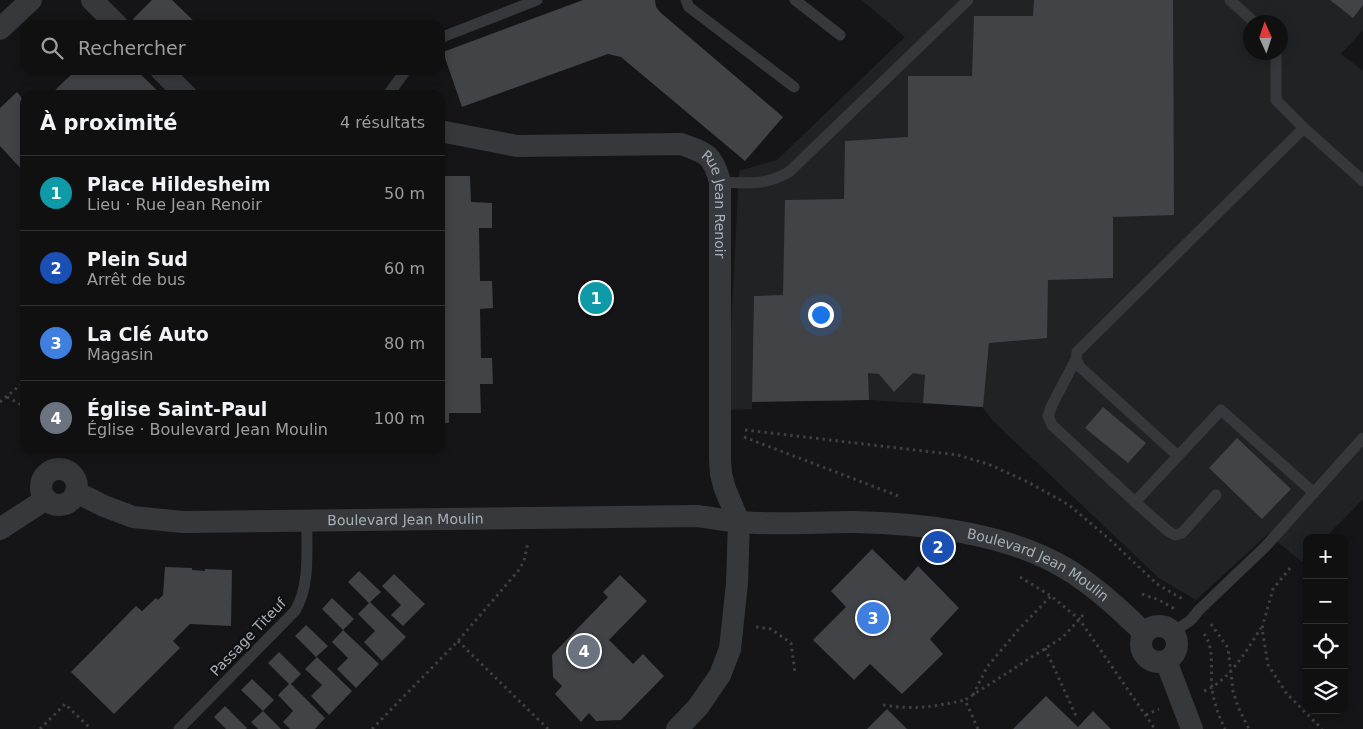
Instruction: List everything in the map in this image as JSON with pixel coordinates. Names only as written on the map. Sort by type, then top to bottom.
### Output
[{"type":"street","points":[[0,29],[32,0]]},
{"type":"street","points":[[92,0],[112,20]]},
{"type":"street","points":[[166,75],[181,90]]},
{"type":"street","name":"Rue Jean Renoir","points":[[445,132],[517,146],[681,144],[702,151],[715,164],[720,182],[721,474],[725,489],[739,522]]},
{"type":"street","points":[[52,460],[73,476],[77,486],[76,492],[73,498],[64,504],[52,504],[42,494],[43,480],[52,460]]},
{"type":"street","name":"Boulevard Jean Moulin","points":[[76,492],[133,517],[183,522],[698,516],[739,522],[798,524],[852,522],[904,524],[951,530],[989,538],[1025,550],[1065,568],[1102,594],[1144,632]]},
{"type":"street","points":[[0,529],[46,499]]},
{"type":"street","points":[[676,729],[698,707],[720,675],[730,649],[737,583],[739,522]]},
{"type":"street","points":[[1159,625],[1173,632],[1177,646],[1172,656],[1166,661],[1156,662],[1145,656],[1140,645],[1144,632],[1149,628],[1159,625]]},
{"type":"street","points":[[1166,661],[1192,729]]},
{"type":"lane","points":[[445,36],[537,0]]},
{"type":"lane","points":[[686,0],[688,7],[794,87]]},
{"type":"lane","points":[[795,0],[840,36]]},
{"type":"lane","points":[[720,182],[763,183],[789,172],[968,0]]},
{"type":"lane","points":[[1230,0],[1246,15]]},
{"type":"lane","points":[[1276,60],[1276,100],[1363,181]]},
{"type":"lane","points":[[392,90],[402,75]]},
{"type":"lane","points":[[1216,494],[1182,532],[1175,535],[1168,531],[1052,425],[1048,416],[1076,359],[1077,352],[1304,128]]},
{"type":"lane","points":[[1076,359],[1080,366],[1178,456]]},
{"type":"lane","points":[[1136,502],[1221,410],[1314,493]]},
{"type":"lane","points":[[1173,632],[1191,620],[1199,610],[1266,547],[1363,438]]},
{"type":"lane","name":"Passage Titeuf","points":[[179,729],[295,611],[302,600],[306,581],[307,520]]},
{"type":"path","points":[[0,402],[20,385]]},
{"type":"path","points":[[7,397],[20,405]]},
{"type":"path","points":[[720,428],[905,499]]},
{"type":"path","points":[[720,428],[958,455],[988,464],[1028,482],[1069,506],[1108,538],[1158,584],[1191,603],[1199,610],[1219,633],[1228,648],[1238,707],[1249,729]]},
{"type":"path","points":[[372,729],[458,641],[518,571],[524,561],[528,548],[530,517]]},
{"type":"path","points":[[1180,700],[1212,688],[1238,662],[1262,628],[1273,589],[1290,568]]},
{"type":"path","points":[[1017,576],[1033,583],[1079,620],[1155,729]]},
{"type":"path","points":[[883,705],[904,708],[928,708],[965,700],[1062,637],[1102,594]]},
{"type":"path","points":[[973,695],[987,667],[1018,630],[1051,596]]},
{"type":"path","points":[[733,625],[771,629],[791,643],[795,673]]},
{"type":"path","points":[[1262,628],[1268,665],[1287,694],[1322,729]]},
{"type":"path","points":[[458,641],[548,729]]},
{"type":"path","points":[[1046,648],[1077,718]]},
{"type":"path","points":[[965,700],[978,729]]},
{"type":"path","points":[[40,729],[65,704],[91,729]]},
{"type":"shaded area","points":[[862,0],[1363,0],[1363,30],[1341,54],[1363,71],[1363,499],[1329,534],[1303,534],[1302,562],[1268,534],[1196,600],[1159,578],[994,422],[982,407],[868,400],[752,402],[752,409],[727,410],[739,171],[777,160],[905,37]]},
{"type":"building","points":[[152,0],[172,0],[193,20],[134,20]]},
{"type":"building","points":[[583,0],[655,0],[656,7],[661,13],[783,117],[745,161],[621,57],[608,54],[462,107],[445,58],[445,51]]},
{"type":"building","points":[[1034,0],[1173,0],[1174,215],[1113,217],[1113,278],[1048,280],[1047,338],[989,343],[983,407],[923,403],[925,375],[913,373],[894,392],[879,374],[868,373],[869,400],[752,402],[754,296],[783,295],[785,200],[844,199],[845,141],[908,137],[908,76],[972,76],[974,16],[1033,16]]},
{"type":"building","points":[[1330,0],[1363,0],[1363,5],[1353,18]]},
{"type":"building","points":[[71,75],[141,75],[157,90],[55,90]]},
{"type":"building","points":[[17,92],[20,96],[20,168],[0,146],[0,108]]},
{"type":"building","points":[[445,176],[470,176],[471,202],[492,203],[492,228],[479,228],[480,281],[492,281],[493,308],[480,309],[481,358],[492,358],[493,384],[480,384],[481,413],[449,413],[449,423],[445,423]]},
{"type":"building","points":[[1103,407],[1146,443],[1128,463],[1085,428]]},
{"type":"building","points":[[1237,438],[1291,489],[1262,519],[1209,468]]},
{"type":"building","points":[[872,549],[905,581],[918,566],[959,608],[930,639],[943,654],[902,694],[870,664],[854,680],[813,640],[846,607],[831,591]]},
{"type":"building","points":[[165,567],[192,568],[192,570],[205,571],[205,569],[232,570],[231,626],[190,624],[173,641],[180,648],[114,714],[71,672],[136,606],[142,611],[156,598],[158,600],[163,595]]},
{"type":"building","points":[[359,571],[381,592],[369,603],[348,582]]},
{"type":"building","points":[[394,574],[425,604],[403,626],[391,615],[401,605],[382,586]]},
{"type":"building","points":[[620,575],[647,601],[609,640],[633,664],[643,654],[664,676],[621,720],[596,721],[589,713],[581,722],[555,694],[562,686],[553,677],[552,655],[608,597],[603,592]]},
{"type":"building","points":[[332,598],[354,619],[343,630],[322,609]]},
{"type":"building","points":[[370,602],[406,637],[382,661],[364,642],[375,631],[358,614]]},
{"type":"building","points":[[306,625],[328,646],[316,657],[295,636]]},
{"type":"building","points":[[343,630],[379,664],[356,688],[337,669],[348,658],[332,642]]},
{"type":"building","points":[[279,652],[301,674],[291,684],[325,718],[315,729],[290,729],[283,722],[293,711],[278,695],[289,684],[268,663]]},
{"type":"building","points":[[317,657],[352,691],[329,715],[311,696],[322,685],[305,669]]},
{"type":"building","points":[[252,679],[274,700],[263,711],[241,690]]},
{"type":"building","points":[[1046,696],[1078,727],[1093,711],[1111,729],[1013,729]]},
{"type":"building","points":[[225,706],[246,729],[226,729],[214,717]]},
{"type":"building","points":[[887,709],[907,729],[867,729]]},
{"type":"building","points":[[263,711],[281,729],[258,729],[251,722]]},
{"type":"place","name":"Place Hildesheim","points":[[596,298]]},
{"type":"place","name":"Plein Sud","points":[[938,547]]},
{"type":"place","name":"La Clé Auto","points":[[873,618]]},
{"type":"place","name":"Église Saint-Paul","points":[[584,651]]}]
